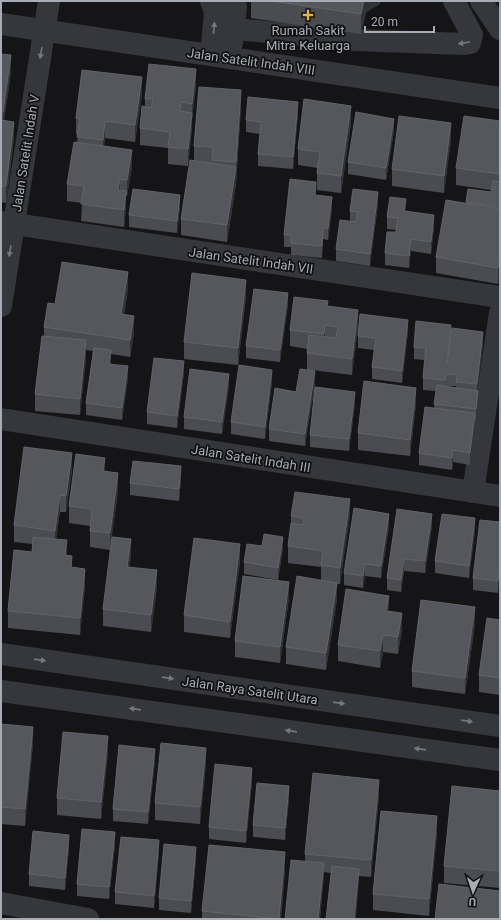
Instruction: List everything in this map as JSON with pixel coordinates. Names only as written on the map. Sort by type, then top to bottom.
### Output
[{"type":"street","name":"Jalan Satelit Indah V","points":[[1,306],[7,223],[45,31],[49,1]]},
{"type":"street","points":[[211,1],[215,12],[220,57]]},
{"type":"street","points":[[220,57],[234,29],[236,7],[230,1]]},
{"type":"street","points":[[234,29],[355,40],[470,43],[472,35],[454,1]]},
{"type":"street","points":[[480,1],[500,29]]},
{"type":"street","name":"Jalan Satelit Indah VIII","points":[[1,24],[500,98]]},
{"type":"street","name":"Jalan Satelit Indah VII","points":[[7,223],[500,297]]},
{"type":"street","points":[[473,492],[500,313]]},
{"type":"street","name":"Jalan Satelit Indah III","points":[[1,419],[500,496]]},
{"type":"street","name":"Jalan Raya Satelit Utara","points":[[1,654],[500,726]]},
{"type":"street","points":[[1,691],[500,760]]},
{"type":"street","points":[[1,903],[88,919]]},
{"type":"building","points":[[272,1],[364,1],[361,14]]},
{"type":"building","points":[[1,54],[11,55],[3,112],[1,112]]},
{"type":"building","points":[[149,64],[196,69],[192,104],[181,102],[180,111],[192,113],[188,149],[168,147],[170,132],[140,128],[142,106],[151,108],[153,99],[145,99]]},
{"type":"building","points":[[82,70],[142,77],[135,125],[105,121],[103,140],[77,137],[80,118],[76,118]]},
{"type":"building","points":[[199,87],[241,90],[236,162],[212,160],[213,147],[194,146]]},
{"type":"building","points":[[248,97],[298,102],[293,157],[258,154],[261,122],[246,120]]},
{"type":"building","points":[[304,99],[351,106],[341,176],[317,173],[320,152],[298,149]]},
{"type":"building","points":[[356,112],[394,119],[386,168],[348,162]]},
{"type":"building","points":[[399,116],[451,123],[444,176],[392,169]]},
{"type":"building","points":[[464,116],[500,121],[500,174],[456,168]]},
{"type":"building","points":[[1,120],[14,122],[6,186],[1,186]]},
{"type":"building","points":[[74,142],[132,150],[127,180],[120,179],[118,190],[126,191],[124,210],[81,204],[84,186],[67,184]]},
{"type":"building","points":[[190,160],[236,167],[227,225],[181,219]]},
{"type":"building","points":[[290,179],[316,182],[315,195],[332,197],[328,228],[323,228],[322,246],[291,243],[291,235],[284,235]]},
{"type":"building","points":[[493,181],[500,182],[500,207],[466,202],[468,189],[491,192]]},
{"type":"building","points":[[133,189],[180,195],[177,221],[129,215]]},
{"type":"building","points":[[353,189],[378,192],[370,254],[336,249],[340,220],[356,222],[358,212],[350,211]]},
{"type":"building","points":[[390,197],[406,199],[404,211],[434,215],[431,242],[411,239],[409,256],[385,253],[387,232],[396,232],[398,218],[387,217]]},
{"type":"building","points":[[446,200],[500,209],[500,254],[498,268],[436,257]]},
{"type":"building","points":[[62,262],[128,272],[121,314],[134,316],[130,340],[44,327],[48,303],[55,304]]},
{"type":"building","points":[[192,273],[246,280],[238,348],[184,342]]},
{"type":"building","points":[[254,289],[288,293],[280,350],[246,346]]},
{"type":"building","points":[[294,297],[328,301],[327,306],[358,310],[352,359],[307,353],[309,335],[336,338],[338,327],[325,325],[324,334],[290,330]]},
{"type":"building","points":[[360,314],[408,320],[402,371],[372,367],[376,338],[358,336]]},
{"type":"building","points":[[416,321],[451,325],[447,363],[452,328],[483,332],[477,384],[456,382],[457,375],[446,374],[445,380],[423,378],[426,348],[414,347]]},
{"type":"building","points":[[42,336],[86,340],[80,399],[35,394]]},
{"type":"building","points":[[94,348],[111,350],[109,364],[128,366],[122,408],[86,403]]},
{"type":"building","points":[[154,358],[184,361],[177,416],[147,412]]},
{"type":"building","points":[[239,365],[272,370],[265,427],[231,422]]},
{"type":"building","points":[[190,369],[229,374],[222,422],[184,417]]},
{"type":"building","points":[[300,369],[315,371],[305,434],[269,429],[275,388],[296,392]]},
{"type":"building","points":[[364,381],[416,388],[410,440],[358,433]]},
{"type":"building","points":[[437,385],[478,391],[476,409],[434,404]]},
{"type":"building","points":[[315,387],[355,392],[349,439],[310,435]]},
{"type":"building","points":[[425,407],[475,413],[470,453],[453,450],[452,458],[419,453]]},
{"type":"building","points":[[24,447],[72,453],[66,496],[60,495],[55,531],[14,525]]},
{"type":"building","points":[[76,454],[105,458],[103,471],[118,473],[110,533],[90,531],[92,509],[69,506]]},
{"type":"building","points":[[133,461],[181,466],[179,489],[130,483]]},
{"type":"building","points":[[295,492],[350,499],[340,568],[321,565],[323,551],[288,546],[291,523],[303,525],[304,518],[291,516]]},
{"type":"building","points":[[354,508],[389,514],[381,566],[365,564],[363,576],[344,573]]},
{"type":"building","points":[[397,509],[432,514],[425,561],[404,559],[401,580],[387,578]]},
{"type":"building","points":[[442,514],[475,518],[469,566],[435,561]]},
{"type":"building","points":[[480,520],[500,522],[500,562],[498,581],[473,578]]},
{"type":"building","points":[[264,534],[283,537],[278,568],[244,562],[247,544],[262,546]]},
{"type":"building","points":[[33,537],[67,540],[65,555],[72,556],[71,567],[85,569],[80,618],[8,611],[14,550],[32,552]]},
{"type":"building","points":[[112,537],[131,539],[127,567],[157,570],[151,615],[103,609]]},
{"type":"building","points":[[194,538],[240,544],[230,622],[184,615]]},
{"type":"building","points":[[243,576],[289,582],[280,647],[235,641]]},
{"type":"building","points":[[297,576],[337,583],[326,653],[286,647]]},
{"type":"building","points":[[346,589],[389,596],[386,611],[402,613],[398,637],[383,635],[380,651],[338,645]]},
{"type":"building","points":[[421,600],[475,607],[465,678],[412,671]]},
{"type":"building","points":[[487,618],[500,620],[500,678],[479,675]]},
{"type":"building","points":[[1,724],[33,727],[25,809],[1,807]]},
{"type":"building","points":[[63,732],[108,736],[101,802],[57,798]]},
{"type":"building","points":[[161,743],[206,748],[200,807],[155,803]]},
{"type":"building","points":[[119,745],[155,749],[148,812],[113,809]]},
{"type":"building","points":[[215,764],[252,768],[246,831],[209,827]]},
{"type":"building","points":[[313,773],[379,780],[371,860],[305,854]]},
{"type":"building","points":[[257,783],[289,786],[285,828],[253,825]]},
{"type":"building","points":[[452,786],[500,791],[500,871],[444,866]]},
{"type":"building","points":[[381,811],[437,816],[429,899],[373,894]]},
{"type":"building","points":[[82,829],[115,832],[109,887],[77,884]]},
{"type":"building","points":[[33,831],[69,835],[65,878],[29,874]]},
{"type":"building","points":[[121,837],[159,840],[154,896],[115,892]]},
{"type":"building","points":[[164,844],[196,847],[191,901],[159,898]]},
{"type":"building","points":[[209,845],[285,852],[279,919],[202,911]]},
{"type":"building","points":[[291,860],[324,863],[318,919],[285,919]]},
{"type":"building","points":[[332,866],[359,869],[354,919],[326,919]]},
{"type":"building","points":[[439,884],[500,891],[500,919],[435,919]]},
{"type":"place","name":"Rumah Sakit Mitra Keluarga","points":[[308,15]]}]
